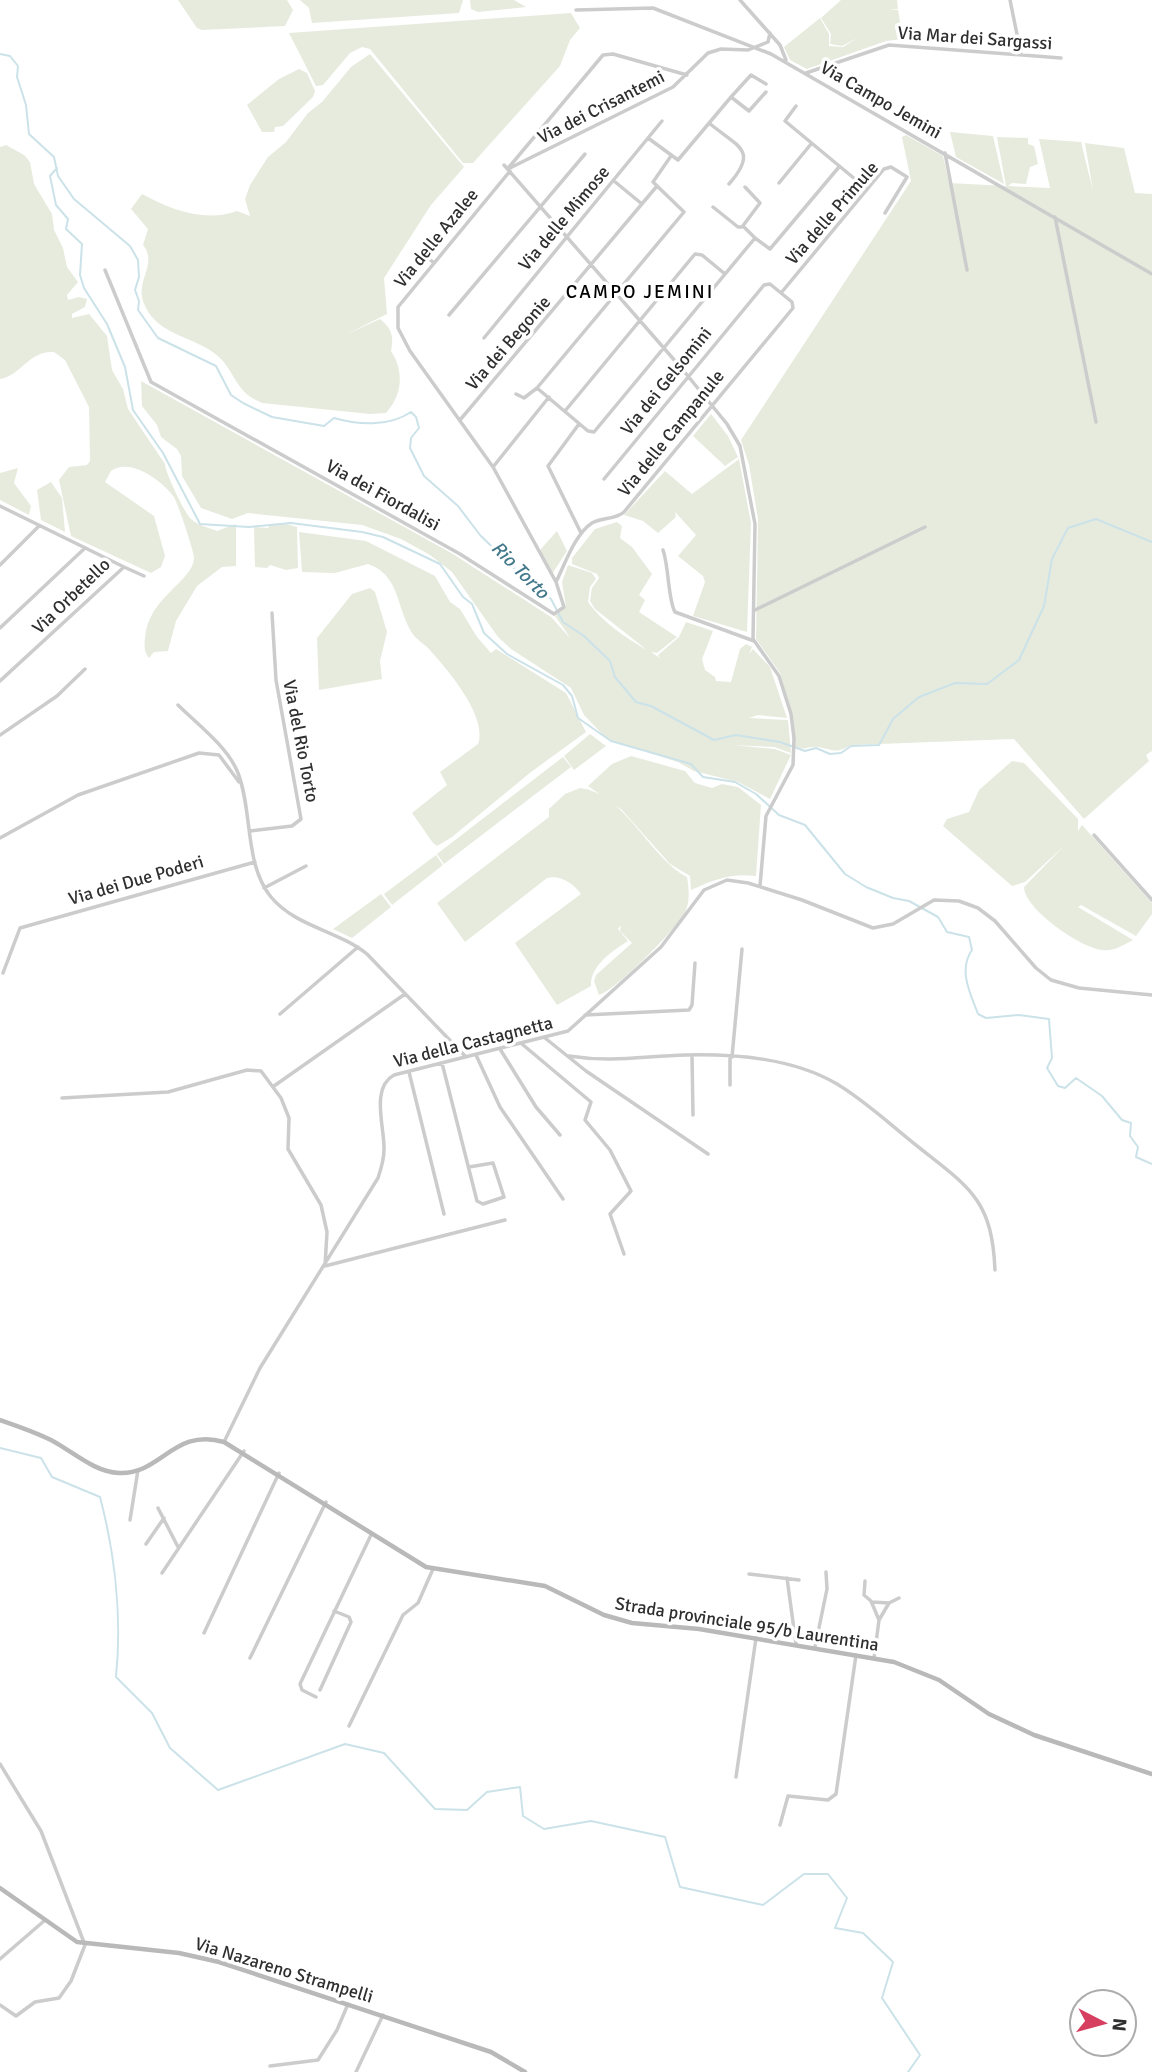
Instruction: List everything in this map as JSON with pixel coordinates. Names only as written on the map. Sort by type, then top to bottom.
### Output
[{"type":"main road","points":[[0,1420],[41,1435],[108,1471],[138,1470]]},
{"type":"main road","name":"Strada provinciale 95/b Laurentina","points":[[138,1470],[190,1440],[206,1438],[224,1442],[244,1451],[326,1502],[371,1535],[417,1563],[433,1569],[545,1586],[604,1615],[632,1623],[756,1638],[874,1658],[935,1678],[994,1716],[1034,1735],[1152,1774]]},
{"type":"main road","name":"Via Nazareno Strampelli","points":[[0,1888],[69,1939],[85,1945],[172,1952],[212,1960],[491,2052],[525,2072]]},
{"type":"street","points":[[740,0],[782,48],[787,62]]},
{"type":"street","points":[[1010,0],[1021,54]]},
{"type":"street","name":"Via Campo Jemini","points":[[576,10],[650,7],[757,48],[787,62],[1152,274]]},
{"type":"street","points":[[757,48],[769,41],[770,33]]},
{"type":"street","name":"Via Mar dei Sargassi","points":[[806,73],[889,45],[1062,58]]},
{"type":"street","name":"Via dei Crisantemi","points":[[507,168],[668,90],[687,76],[699,59],[712,51],[757,48]]},
{"type":"street","name":"Via delle Azalee","points":[[493,467],[412,356],[398,326],[398,307],[507,168],[603,55],[610,54],[687,76]]},
{"type":"street","points":[[649,139],[671,156],[680,159],[751,75],[766,84]]},
{"type":"street","points":[[732,97],[749,111],[766,92]]},
{"type":"street","points":[[796,106],[785,121],[867,189]]},
{"type":"street","name":"Via delle Mimose","points":[[484,338],[663,122]]},
{"type":"street","points":[[709,123],[738,147],[744,157],[744,167],[729,184]]},
{"type":"street","points":[[779,183],[811,144]]},
{"type":"street","points":[[945,153],[967,270]]},
{"type":"street","points":[[449,315],[585,154]]},
{"type":"street","name":"Via dei Begonie","points":[[460,420],[657,186],[653,177],[671,156]]},
{"type":"street","points":[[743,226],[770,249],[839,167]]},
{"type":"street","name":"Via delle Primule","points":[[781,293],[887,167],[907,175],[885,213]]},
{"type":"street","points":[[507,168],[689,376],[737,441],[749,482],[755,539],[754,641]]},
{"type":"street","points":[[614,181],[642,204]]},
{"type":"street","points":[[516,394],[524,398],[537,388],[684,211],[657,186]]},
{"type":"street","points":[[713,207],[738,227],[743,226],[760,203],[745,187]]},
{"type":"street","points":[[1055,217],[1096,422]]},
{"type":"street","points":[[537,388],[590,433],[596,431],[755,238]]},
{"type":"street","points":[[421,252],[434,262]]},
{"type":"street","points":[[565,411],[696,253],[702,254],[726,274]]},
{"type":"street","name":"Via dei Fiordalisi","points":[[105,270],[151,382],[460,554],[554,614],[561,611],[564,606],[556,582],[493,467]]},
{"type":"street","name":"Via dei Gelsomini","points":[[604,479],[764,285],[770,284],[781,293]]},
{"type":"street","name":"Via delle Campanule","points":[[582,534],[595,522],[622,514],[793,308],[792,302],[781,293]]},
{"type":"street","points":[[493,467],[549,397]]},
{"type":"street","points":[[556,582],[582,534],[548,466],[579,424]]},
{"type":"street","name":"Via Orbetello","points":[[0,506],[124,567],[0,681]]},
{"type":"street","points":[[0,565],[38,526]]},
{"type":"street","points":[[755,610],[925,527]]},
{"type":"street","points":[[0,628],[85,548]]},
{"type":"street","points":[[663,550],[670,573],[671,601],[675,612],[754,641],[779,676],[791,714],[793,766],[767,814],[760,886]]},
{"type":"street","points":[[124,567],[144,576]]},
{"type":"street","name":"Via del Rio Torto","points":[[250,831],[292,826],[301,819],[274,672],[272,613]]},
{"type":"street","points":[[0,735],[57,696],[85,669]]},
{"type":"street","points":[[178,705],[232,762],[242,787],[255,862],[264,888],[292,917],[358,947],[466,1057]]},
{"type":"street","points":[[0,838],[78,795],[201,753],[220,756],[242,787]]},
{"type":"street","points":[[1094,835],[1152,900]]},
{"type":"street","name":"Via dei Due Poderi","points":[[3,973],[20,928],[255,862]]},
{"type":"street","points":[[264,888],[306,866]]},
{"type":"street","name":"Via della Castagnetta","points":[[224,1442],[260,1368],[325,1266],[380,1171],[384,1150],[383,1087],[392,1076],[566,1032],[661,947],[708,887],[730,880],[760,886],[811,903],[868,928],[888,926],[922,904],[949,899],[984,911],[1039,971],[1057,982],[1152,995]]},
{"type":"street","points":[[280,1014],[358,947]]},
{"type":"street","points":[[730,1085],[742,949]]},
{"type":"street","points":[[585,1015],[688,1010],[692,1005],[695,963]]},
{"type":"street","points":[[274,1086],[405,994]]},
{"type":"street","points":[[545,1038],[708,1154]]},
{"type":"street","points":[[522,1044],[591,1102],[585,1120],[611,1152],[631,1190],[631,1195],[610,1212],[624,1254]]},
{"type":"street","points":[[500,1049],[536,1107],[560,1135]]},
{"type":"street","points":[[476,1055],[500,1107],[563,1199]]},
{"type":"street","points":[[692,1055],[693,1115]]},
{"type":"street","points":[[569,1056],[612,1061],[692,1055],[731,1057],[777,1062],[830,1080],[945,1167],[973,1192],[984,1208],[992,1234],[995,1270]]},
{"type":"street","points":[[442,1063],[469,1167],[479,1203],[505,1197],[493,1163],[469,1167]]},
{"type":"street","points":[[62,1098],[172,1091],[254,1069],[263,1072],[274,1086],[289,1116],[288,1149],[314,1189],[324,1214],[328,1236],[325,1266],[505,1220]]},
{"type":"street","points":[[409,1072],[444,1214]]},
{"type":"street","points":[[162,1573],[244,1451]]},
{"type":"street","points":[[130,1520],[138,1470]]},
{"type":"street","points":[[204,1633],[279,1473]]},
{"type":"street","points":[[250,1658],[326,1502]]},
{"type":"street","points":[[158,1508],[178,1547]]},
{"type":"street","points":[[146,1544],[164,1518]]},
{"type":"street","points":[[316,1697],[302,1690],[300,1684],[371,1535]]},
{"type":"street","points":[[349,1726],[403,1615],[418,1603],[433,1569]]},
{"type":"street","points":[[815,1647],[827,1594],[825,1572]]},
{"type":"street","points":[[749,1574],[799,1580]]},
{"type":"street","points":[[786,1578],[796,1644]]},
{"type":"street","points":[[865,1581],[864,1595],[872,1602],[878,1620],[874,1658]]},
{"type":"street","points":[[878,1620],[890,1603],[899,1598]]},
{"type":"street","points":[[872,1602],[890,1603]]},
{"type":"street","points":[[320,1690],[351,1622],[349,1618],[334,1611]]},
{"type":"street","points":[[736,1777],[756,1638]]},
{"type":"street","points":[[780,1825],[788,1796],[828,1800],[836,1794],[856,1655]]},
{"type":"street","points":[[0,1764],[42,1833],[85,1945],[71,1981],[59,1998],[37,2001],[16,2017],[0,2005]]},
{"type":"street","points":[[0,1959],[44,1921]]},
{"type":"street","points":[[270,2066],[318,2060],[337,2030],[348,2004]]},
{"type":"street","points":[[356,2072],[383,2015]]},
{"type":"shaded area","points":[[178,0],[287,0],[293,10],[285,26],[202,30],[197,28]]},
{"type":"shaded area","points":[[300,0],[463,0],[459,13],[312,23],[309,8]]},
{"type":"shaded area","points":[[470,0],[514,0],[526,7],[478,12],[471,9]]},
{"type":"shaded area","points":[[841,0],[897,0],[898,9],[889,10],[898,10],[903,39],[886,41],[807,69],[790,60],[784,47],[820,18],[829,34],[829,46],[843,47],[858,38],[842,46],[830,44],[831,34],[821,18]]},
{"type":"shaded area","points":[[571,13],[580,28],[570,40],[560,66],[473,163],[463,163],[370,49],[362,47],[350,53],[323,85],[316,86],[289,33]]},
{"type":"shaded area","points":[[370,54],[464,167],[431,205],[384,278],[387,314],[345,335],[380,319],[390,330],[391,351],[400,374],[396,398],[386,413],[370,414],[262,403],[243,390],[223,361],[213,353],[168,330],[149,313],[142,293],[148,265],[147,252],[143,245],[148,229],[131,209],[142,194],[188,213],[212,216],[237,211],[250,216],[245,199],[250,185],[268,157],[286,142],[308,113],[322,102],[351,67]]},
{"type":"shaded area","points":[[299,69],[307,73],[315,91],[313,97],[283,126],[275,127],[274,132],[262,132],[247,105],[279,79]]},
{"type":"shaded area","points":[[950,132],[993,136],[1004,184],[956,157]]},
{"type":"shaded area","points":[[906,135],[943,156],[949,183],[1006,186],[997,137],[1028,138],[1028,144],[1034,146],[1038,164],[1030,167],[1026,184],[1012,183],[1008,186],[1050,188],[1039,139],[1081,142],[1093,191],[1085,143],[1124,148],[1135,193],[1152,194],[1152,751],[1146,755],[1149,761],[1084,819],[1014,739],[851,745],[842,750],[795,747],[794,723],[780,673],[756,639],[758,519],[749,465],[741,440],[911,181],[902,137]]},
{"type":"shaded area","points":[[6,145],[24,155],[30,162],[34,184],[52,214],[54,230],[63,248],[67,267],[78,282],[67,295],[68,300],[79,297],[87,299],[85,307],[72,314],[72,318],[89,314],[107,336],[112,370],[123,389],[128,409],[165,464],[188,516],[200,525],[217,531],[236,524],[236,566],[222,567],[197,586],[176,621],[168,651],[154,652],[149,658],[145,646],[148,624],[162,601],[192,567],[194,558],[191,546],[174,497],[154,478],[128,467],[111,471],[105,482],[154,516],[165,556],[161,567],[151,573],[71,536],[59,480],[69,467],[87,465],[90,461],[89,407],[65,360],[54,352],[38,355],[8,377],[0,379],[0,147]]},
{"type":"shaded area","points":[[141,381],[453,554],[551,617],[571,639],[555,616],[566,607],[562,582],[568,565],[592,573],[596,579],[590,587],[588,602],[600,616],[615,629],[647,650],[595,609],[590,601],[592,588],[599,578],[597,574],[572,564],[572,558],[595,529],[617,522],[622,526],[620,538],[632,547],[652,574],[639,595],[645,600],[639,612],[677,637],[657,653],[651,652],[660,658],[658,655],[679,637],[686,622],[713,631],[702,659],[705,670],[715,677],[716,681],[731,682],[740,649],[746,644],[752,647],[749,654],[753,649],[770,667],[787,718],[758,715],[749,718],[788,720],[791,753],[774,747],[732,745],[775,749],[791,755],[770,799],[738,782],[694,771],[678,762],[607,739],[584,715],[571,688],[511,649],[498,637],[452,572],[430,555],[401,539],[362,525],[248,513],[232,519],[201,508],[182,476],[181,456],[177,449],[161,437],[157,425],[142,406]]},
{"type":"shaded area","points":[[711,414],[728,436],[738,457],[725,466],[693,436]]},
{"type":"shaded area","points":[[739,459],[751,523],[747,632],[693,616],[705,582],[703,576],[678,556],[696,535],[675,512],[676,517],[658,533],[643,521],[624,515],[665,471],[692,494]]},
{"type":"shaded area","points":[[18,468],[14,483],[31,506],[29,515],[0,500],[0,473]]},
{"type":"shaded area","points":[[51,482],[62,498],[65,532],[41,520],[37,490]]},
{"type":"shaded area","points":[[282,523],[297,527],[298,568],[286,570],[270,565],[267,568],[255,567],[254,527],[268,528],[270,525]]},
{"type":"shaded area","points":[[557,531],[567,551],[552,574],[540,550]]},
{"type":"shaded area","points":[[299,532],[366,541],[435,576],[450,602],[460,609],[477,637],[491,653],[496,649],[566,693],[586,732],[437,846],[412,813],[447,785],[440,772],[478,744],[480,733],[472,707],[445,668],[412,633],[392,584],[386,576],[368,564],[335,573],[302,572]]},
{"type":"shaded area","points":[[370,588],[375,592],[387,632],[380,661],[382,679],[319,690],[317,638],[352,594]]},
{"type":"shaded area","points":[[590,734],[606,746],[574,770],[564,756]]},
{"type":"shaded area","points":[[631,756],[685,771],[695,783],[712,788],[722,784],[738,787],[761,805],[756,876],[722,878],[691,890],[690,876],[670,864],[622,810],[588,786],[612,764]]},
{"type":"shaded area","points":[[563,757],[571,767],[444,864],[437,854]]},
{"type":"shaded area","points":[[1012,761],[1024,763],[1078,819],[1078,831],[1082,825],[1152,903],[1152,914],[1136,936],[1081,905],[1078,907],[1133,940],[1110,950],[1093,948],[1055,926],[1033,906],[1024,887],[1064,846],[1025,882],[1012,886],[943,826],[947,819],[969,812],[979,790]]},
{"type":"shaded area","points":[[580,788],[596,792],[624,813],[673,868],[687,877],[689,898],[686,910],[659,944],[632,971],[599,995],[594,981],[596,975],[632,943],[620,931],[621,925],[618,929],[628,941],[609,954],[598,966],[591,986],[557,1005],[515,943],[581,894],[574,886],[561,879],[547,878],[465,942],[437,903],[549,817],[549,809],[565,794]]},
{"type":"shaded area","points":[[436,855],[443,865],[392,905],[384,894]]},
{"type":"shaded area","points":[[381,894],[391,907],[352,938],[333,929]]},
{"type":"waterway","name":"Rio Torto","points":[[0,54],[10,56],[18,66],[17,77],[26,105],[29,134],[54,157],[58,176],[74,199],[130,246],[138,260],[139,277],[135,290],[139,301],[138,310],[158,338],[216,366],[231,395],[272,417],[324,426],[334,418],[373,423],[393,420],[411,412],[416,417],[419,428],[411,438],[410,448],[424,476],[458,506],[480,535],[531,585],[551,599],[563,622],[584,636],[610,661],[615,677],[636,702],[651,706],[714,740],[736,735],[780,742],[805,751],[816,748],[830,754],[841,753],[851,746],[879,745],[893,719],[919,697],[955,683],[987,684],[1019,660],[1044,606],[1052,559],[1068,528],[1096,519],[1152,542]]},
{"type":"waterway","points":[[57,168],[50,176],[56,205],[68,219],[66,229],[82,244],[80,275],[84,288],[107,324],[125,367],[133,410],[163,453],[200,524],[249,527],[291,523],[362,532],[383,537],[440,564],[463,597],[472,604],[484,633],[507,654],[563,685],[572,696],[578,718],[611,741],[691,764],[703,777],[735,782],[756,794],[779,815],[805,825],[845,874],[866,887],[893,898],[909,901],[938,917],[947,932],[969,937],[972,950],[966,965],[966,974],[978,1014],[986,1018],[1019,1015],[1049,1019],[1052,1058],[1047,1068],[1058,1086],[1065,1088],[1076,1078],[1102,1096],[1122,1120],[1131,1123],[1130,1136],[1138,1147],[1136,1157],[1152,1164]]},
{"type":"waterway","points":[[0,1448],[41,1458],[52,1477],[100,1497],[116,1586],[116,1677],[152,1713],[170,1748],[218,1790],[345,1744],[384,1753],[435,1809],[467,1810],[487,1792],[520,1787],[523,1816],[544,1829],[591,1821],[665,1837],[680,1887],[763,1905],[804,1874],[828,1874],[847,1898],[835,1928],[863,1933],[893,1962],[882,1998],[920,2055],[908,2072]]},
{"type":"district","name":"CAMPO JEMINI","points":[[640,292]]}]
